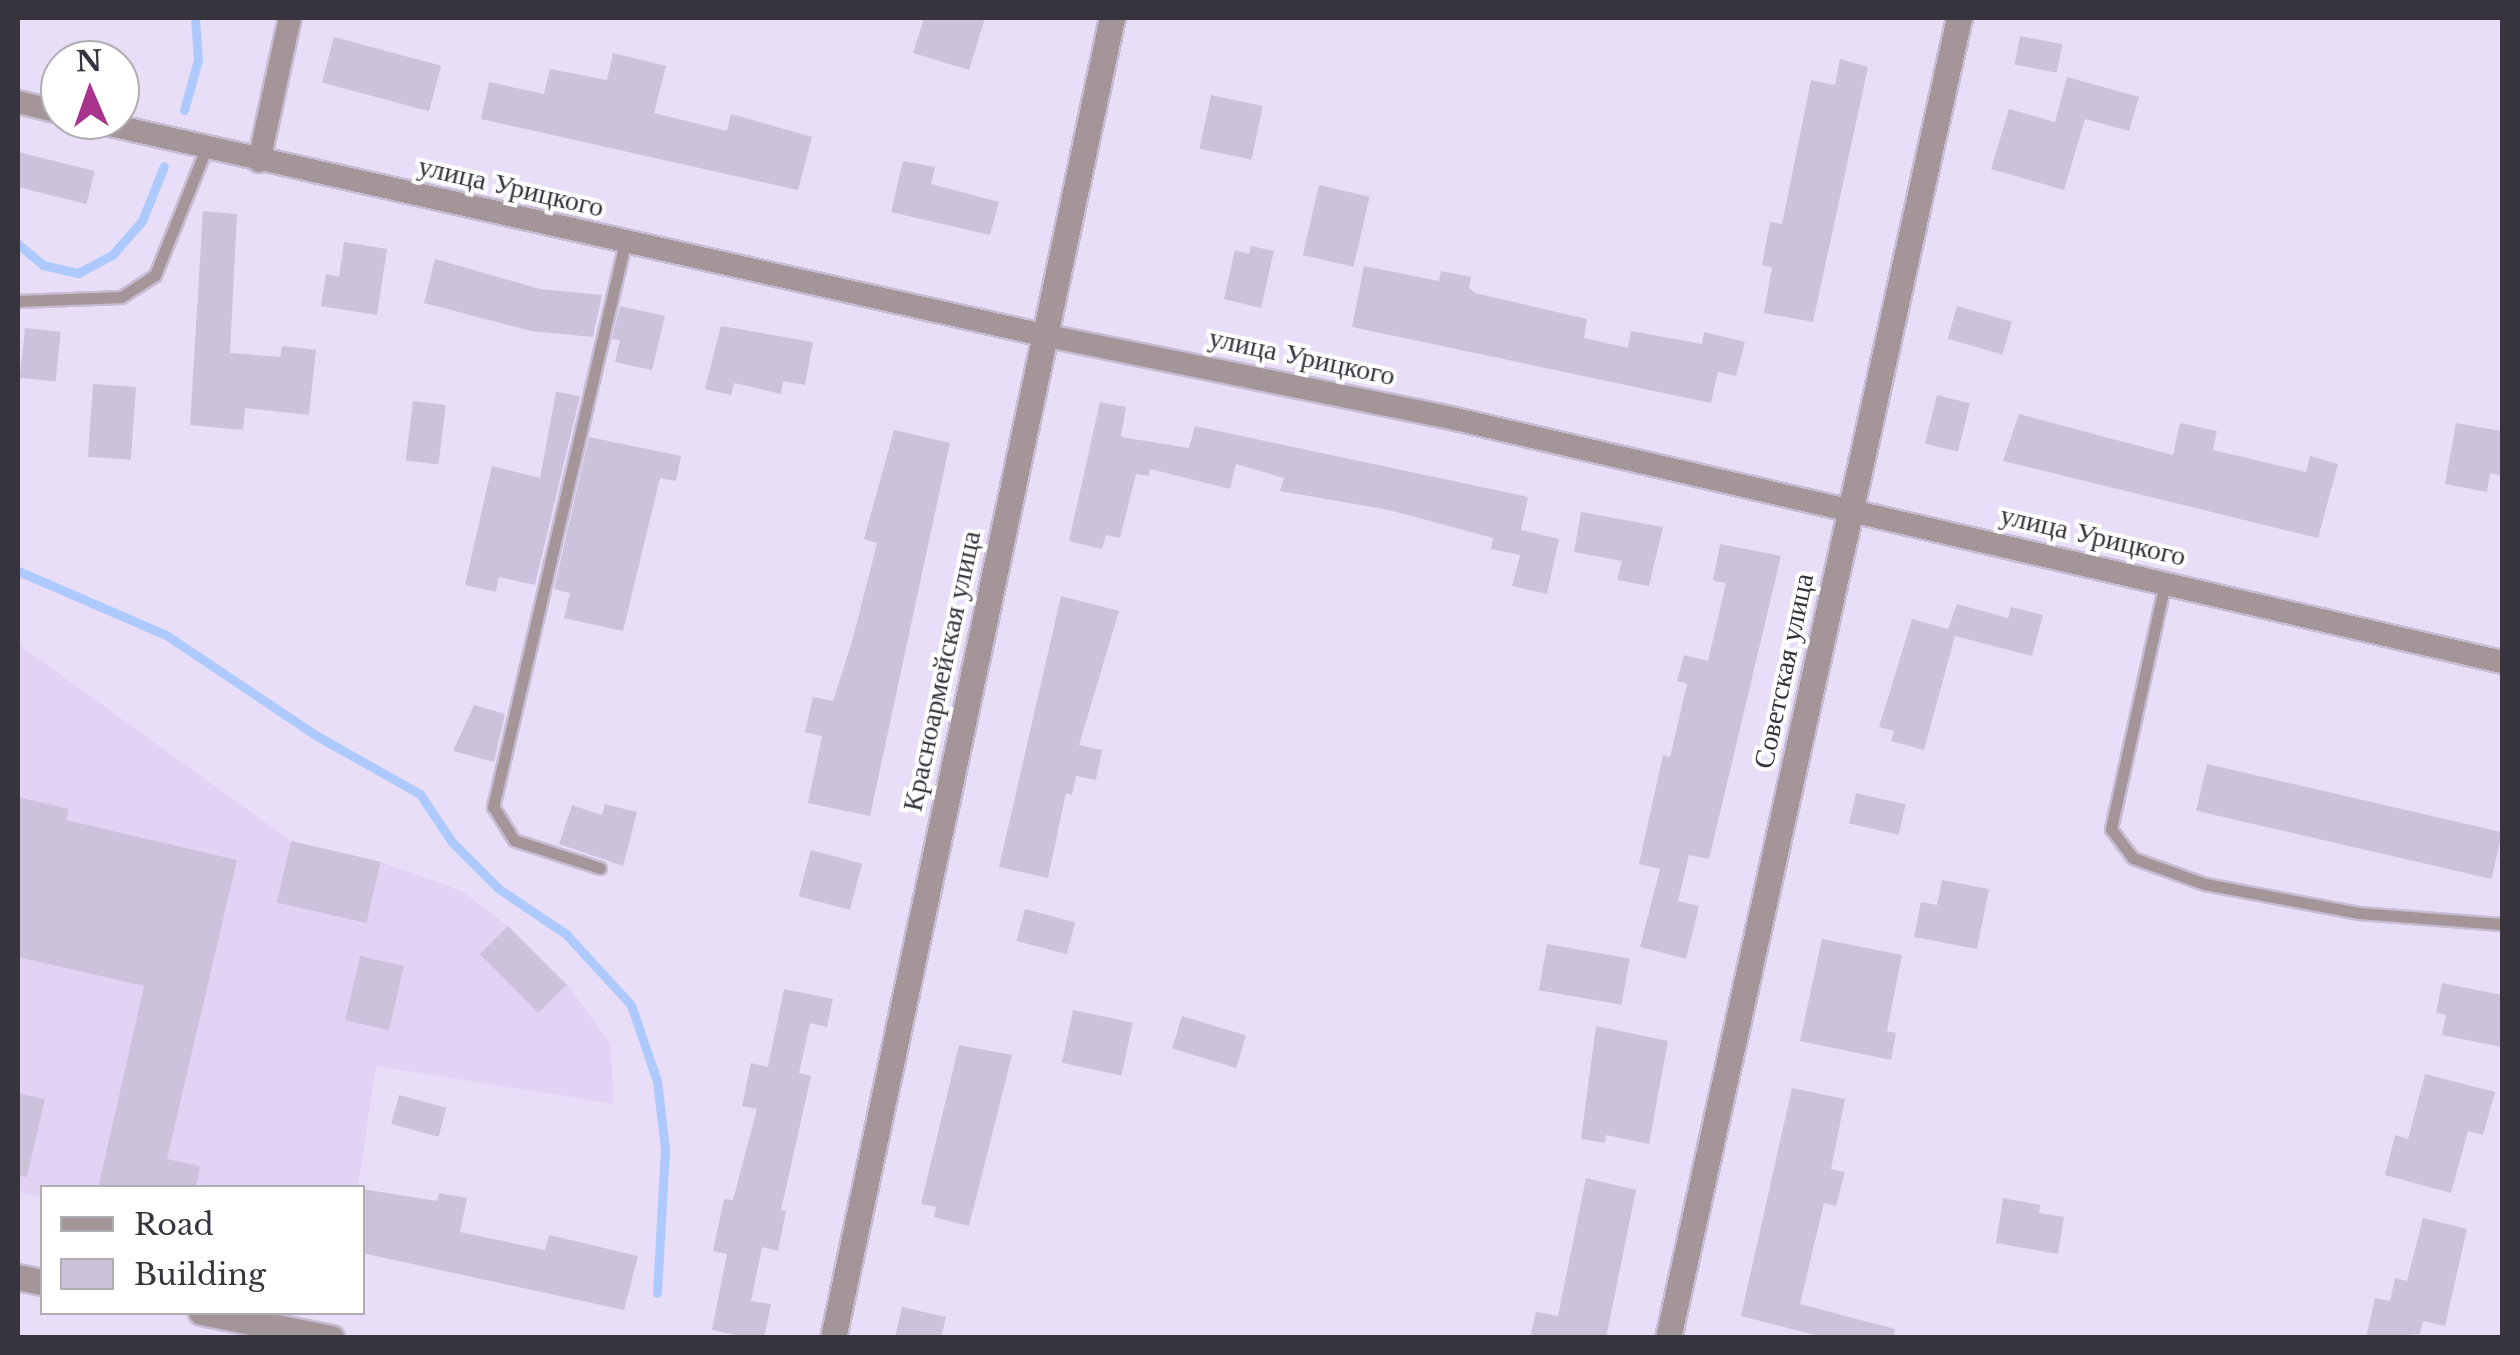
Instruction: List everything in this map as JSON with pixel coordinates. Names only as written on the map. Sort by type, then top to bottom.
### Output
[{"type":"street","points":[[259,161],[290,18]]},
{"type":"street","name":"Красноармейская улица","points":[[833,1338],[1112,18]]},
{"type":"street","name":"Советская улица","points":[[1668,1338],[1959,18]]},
{"type":"street","name":"улица Урицкого","points":[[140,134],[1043,335],[1451,418],[2502,662]]},
{"type":"street","points":[[216,1315],[331,1338]]},
{"type":"lane","points":[[18,301],[121,297],[155,276],[206,151]]},
{"type":"lane","points":[[600,868],[514,840],[493,807],[626,243]]},
{"type":"lane","points":[[2164,583],[2111,829],[2133,858],[2205,884],[2358,913],[2502,924]]},
{"type":"shaded area","points":[[18,644],[291,841],[381,862],[462,891],[508,926],[567,984],[610,1043],[614,1104],[376,1066],[358,1185],[40,1185],[40,1197],[18,1192]]},
{"type":"building","points":[[924,18],[985,18],[969,70],[913,53]]},
{"type":"building","points":[[2020,36],[2062,44],[2057,73],[2014,64]]},
{"type":"building","points":[[334,37],[441,66],[429,111],[322,82]]},
{"type":"building","points":[[613,53],[666,66],[654,113],[727,131],[731,114],[812,137],[798,190],[481,119],[489,82],[544,94],[550,69],[607,80]]},
{"type":"building","points":[[1840,59],[1868,67],[1813,322],[1764,313],[1772,267],[1762,265],[1770,222],[1782,224],[1811,80],[1835,85]]},
{"type":"building","points":[[2067,77],[2139,97],[2129,131],[2085,119],[2064,190],[1991,169],[2009,109],[2055,122]]},
{"type":"building","points":[[1211,95],[1263,106],[1251,160],[1200,149]]},
{"type":"building","points":[[18,152],[95,171],[86,204],[18,187]]},
{"type":"building","points":[[903,161],[935,167],[931,184],[999,202],[990,235],[891,212]]},
{"type":"building","points":[[1319,185],[1370,197],[1353,267],[1303,255]]},
{"type":"building","points":[[203,211],[237,214],[230,353],[280,357],[282,346],[316,350],[309,415],[245,408],[243,430],[190,425]]},
{"type":"building","points":[[344,242],[387,249],[377,315],[321,306],[326,274],[339,277]]},
{"type":"building","points":[[1251,246],[1274,251],[1261,308],[1224,299],[1235,250],[1249,254]]},
{"type":"building","points":[[435,259],[540,289],[602,295],[593,337],[531,331],[424,303]]},
{"type":"building","points":[[1364,266],[1439,281],[1441,271],[1471,277],[1469,288],[1475,293],[1587,319],[1584,338],[1628,348],[1631,331],[1702,344],[1704,332],[1745,342],[1736,376],[1718,372],[1711,403],[1352,327]]},
{"type":"building","points":[[620,306],[665,316],[652,370],[615,362],[620,340],[612,339]]},
{"type":"building","points":[[1957,306],[2012,322],[2002,354],[1948,339]]},
{"type":"building","points":[[721,326],[813,342],[805,385],[783,381],[781,394],[734,383],[731,395],[705,389]]},
{"type":"building","points":[[25,328],[61,332],[56,381],[20,378]]},
{"type":"building","points":[[93,384],[136,387],[131,460],[88,457]]},
{"type":"building","points":[[556,392],[580,396],[535,585],[499,577],[496,592],[465,585],[492,466],[540,478]]},
{"type":"building","points":[[1937,395],[1970,403],[1958,452],[1925,444]]},
{"type":"building","points":[[413,401],[446,405],[438,465],[406,461]]},
{"type":"building","points":[[1100,402],[1126,407],[1121,437],[1189,448],[1195,426],[1528,497],[1521,530],[1559,539],[1547,594],[1512,586],[1520,555],[1491,549],[1493,538],[1389,510],[1280,491],[1284,478],[1236,464],[1230,489],[1150,469],[1149,476],[1136,474],[1120,538],[1106,535],[1102,549],[1069,541]]},
{"type":"building","points":[[2019,414],[2173,455],[2180,423],[2217,431],[2213,450],[2306,472],[2310,456],[2338,464],[2318,538],[2003,461]]},
{"type":"building","points":[[2456,423],[2500,431],[2502,476],[2490,473],[2487,492],[2445,484]]},
{"type":"building","points":[[894,430],[950,443],[870,816],[808,803],[822,736],[805,732],[813,697],[833,701],[853,638],[877,543],[864,539]]},
{"type":"building","points":[[589,437],[681,456],[676,481],[660,478],[623,631],[564,618],[570,593],[554,589]]},
{"type":"building","points":[[1581,512],[1663,527],[1649,586],[1617,580],[1622,561],[1574,552]]},
{"type":"building","points":[[1720,544],[1781,556],[1709,859],[1689,855],[1678,901],[1699,906],[1686,959],[1640,947],[1660,869],[1639,864],[1663,755],[1670,757],[1687,684],[1677,681],[1684,655],[1708,661],[1726,583],[1713,581]]},
{"type":"building","points":[[1061,596],[1119,611],[1079,745],[1102,750],[1096,780],[1076,776],[1072,795],[1066,793],[1048,878],[999,867]]},
{"type":"building","points":[[1957,604],[2008,618],[2011,607],[2043,615],[2032,656],[1955,636],[1924,750],[1891,741],[1894,731],[1879,727],[1912,619],[1948,629]]},
{"type":"building","points":[[474,705],[505,714],[494,762],[453,751]]},
{"type":"building","points":[[2207,764],[2502,832],[2491,879],[2196,811]]},
{"type":"building","points":[[1856,793],[1906,804],[1899,835],[1849,823]]},
{"type":"building","points":[[18,797],[69,809],[66,820],[237,860],[167,1159],[200,1166],[197,1185],[99,1185],[144,986],[18,957]]},
{"type":"building","points":[[605,804],[637,812],[623,866],[559,844],[572,805],[602,815]]},
{"type":"building","points":[[291,841],[381,862],[366,923],[277,902]]},
{"type":"building","points":[[811,850],[862,864],[850,910],[799,896]]},
{"type":"building","points":[[1942,880],[1989,889],[1977,949],[1914,937],[1921,902],[1937,905]]},
{"type":"building","points":[[1025,909],[1075,922],[1067,954],[1016,941]]},
{"type":"building","points":[[508,926],[567,985],[538,1013],[480,954]]},
{"type":"building","points":[[1822,939],[1902,955],[1887,1031],[1896,1033],[1891,1060],[1800,1041]]},
{"type":"building","points":[[1547,944],[1630,959],[1622,1005],[1539,990]]},
{"type":"building","points":[[360,956],[404,966],[389,1030],[345,1020]]},
{"type":"building","points":[[2442,983],[2502,995],[2502,1047],[2442,1035],[2446,1015],[2436,1013]]},
{"type":"building","points":[[784,989],[833,999],[827,1027],[810,1023],[799,1073],[811,1076],[781,1210],[786,1211],[778,1251],[762,1247],[751,1301],[771,1304],[764,1338],[750,1338],[712,1330],[727,1254],[713,1251],[724,1199],[733,1200],[757,1109],[742,1106],[751,1063],[768,1067]]},
{"type":"building","points":[[1073,1010],[1133,1023],[1121,1076],[1062,1063]]},
{"type":"building","points":[[1182,1016],[1246,1036],[1236,1068],[1172,1049]]},
{"type":"building","points":[[1596,1026],[1668,1041],[1649,1144],[1606,1135],[1605,1143],[1581,1139]]},
{"type":"building","points":[[959,1045],[1012,1055],[969,1226],[934,1217],[936,1207],[921,1204]]},
{"type":"building","points":[[2425,1074],[2495,1092],[2483,1135],[2468,1131],[2451,1193],[2385,1175],[2395,1135],[2408,1139]]},
{"type":"building","points":[[1792,1088],[1845,1099],[1831,1169],[1845,1172],[1836,1206],[1824,1203],[1800,1304],[1895,1329],[1894,1338],[1826,1338],[1741,1316]]},
{"type":"building","points":[[18,1093],[45,1099],[27,1177],[18,1176]]},
{"type":"building","points":[[399,1095],[446,1108],[439,1137],[391,1124]]},
{"type":"building","points":[[1586,1178],[1636,1190],[1606,1338],[1530,1338],[1536,1312],[1558,1316]]},
{"type":"building","points":[[365,1189],[437,1201],[439,1193],[467,1198],[460,1232],[545,1250],[549,1235],[638,1256],[624,1310],[365,1254]]},
{"type":"building","points":[[2003,1198],[2040,1205],[2039,1213],[2064,1217],[2058,1254],[1996,1243]]},
{"type":"building","points":[[2423,1218],[2467,1229],[2445,1326],[2423,1321],[2420,1334],[2366,1338],[2375,1298],[2390,1301],[2395,1278],[2407,1281]]},
{"type":"building","points":[[902,1307],[946,1317],[941,1338],[895,1338]]},
{"type":"waterway","points":[[184,110],[198,60],[195,18]]},
{"type":"waterway","points":[[18,244],[43,265],[78,273],[113,254],[142,221],[164,166]]},
{"type":"waterway","points":[[18,571],[166,635],[317,736],[420,794],[452,842],[499,889],[566,934],[631,1005],[657,1081],[665,1149],[657,1293]]}]
